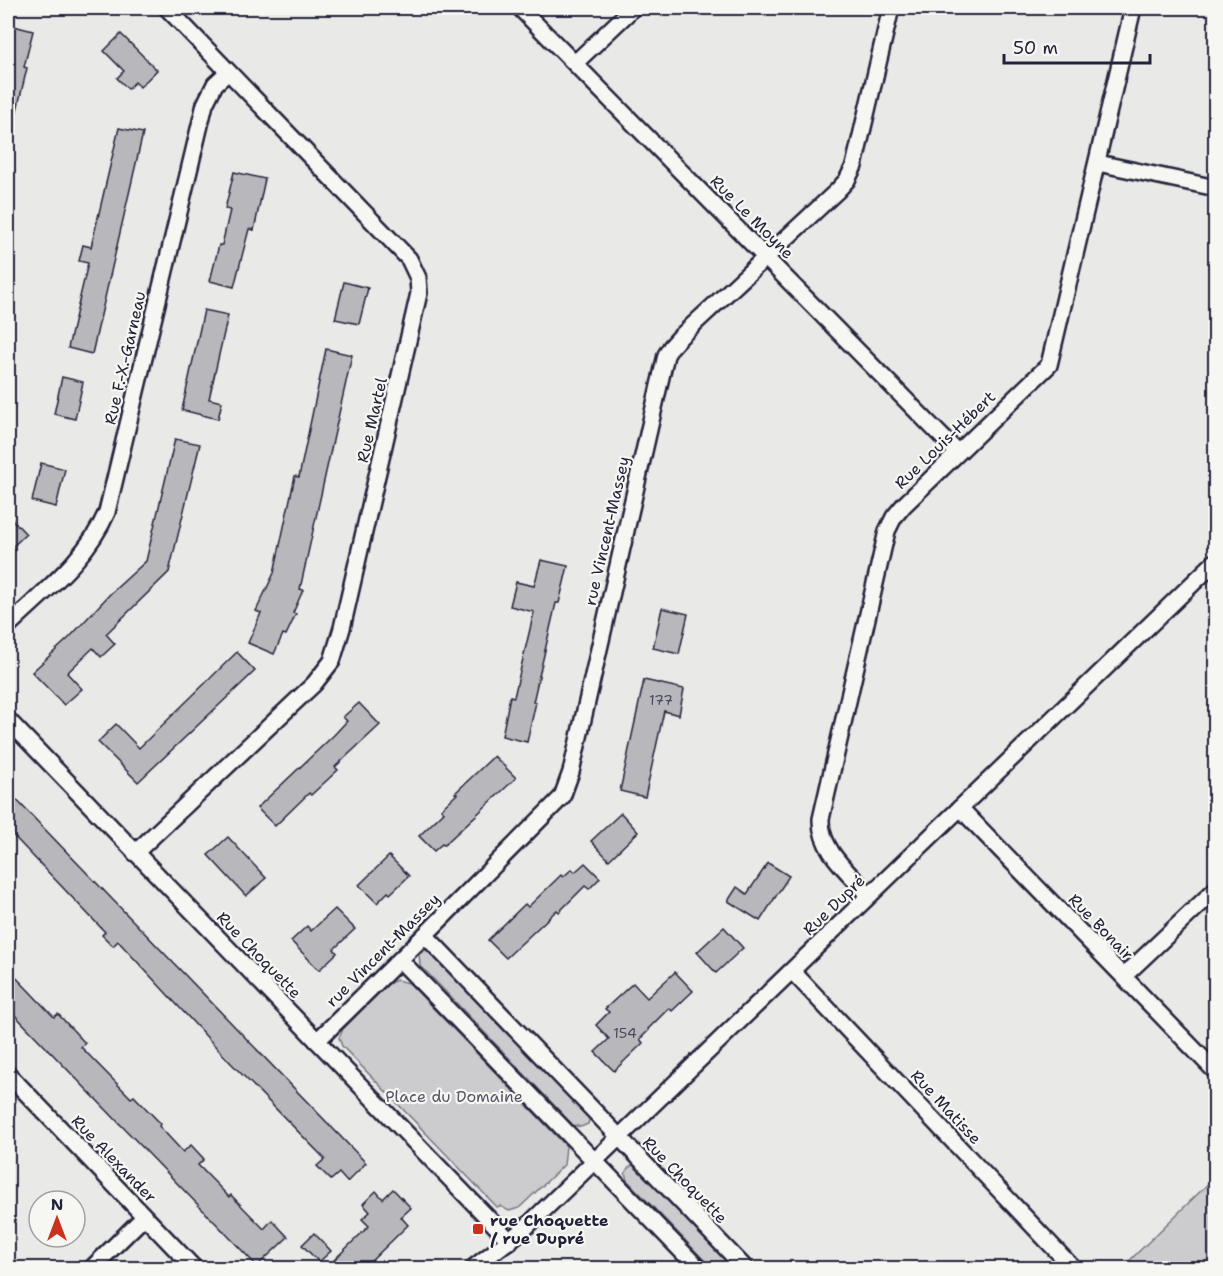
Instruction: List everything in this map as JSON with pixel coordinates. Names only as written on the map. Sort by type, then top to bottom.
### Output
[{"type":"street","name":"Rue Martel","points":[[135,853],[314,684],[332,661],[336,652],[419,293],[418,278],[409,258],[167,8]]},
{"type":"street","name":"Rue Le Moyne","points":[[520,8],[957,452]]},
{"type":"street","points":[[575,63],[633,8]]},
{"type":"street","name":"rue Vincent-Massey","points":[[316,1041],[553,808],[565,791],[666,355],[675,342],[837,191],[851,173],[891,8]]},
{"type":"street","name":"Rue Louis-Hébert","points":[[869,895],[825,844],[820,826],[887,531],[898,511],[1049,365],[1133,8]]},
{"type":"street","name":"Rue F.-X.-Garneau","points":[[8,626],[84,551],[107,512],[205,104],[215,84],[228,72]]},
{"type":"street","points":[[1098,163],[1215,188]]},
{"type":"street","name":"Rue Dupré","points":[[473,1269],[510,1241],[595,1161],[1215,561]]},
{"type":"street","name":"Rue Choquette","points":[[8,720],[510,1241]]},
{"type":"street","name":"Rue Bonair","points":[[960,808],[1215,1072]]},
{"type":"street","points":[[1124,976],[1215,889]]},
{"type":"street","name":"Rue Choquette","points":[[425,935],[745,1269]]},
{"type":"street","points":[[400,960],[698,1269]]},
{"type":"street","name":"Rue Matisse","points":[[792,971],[1073,1269]]},
{"type":"street","name":"Rue Alexander","points":[[8,1074],[194,1269]]},
{"type":"street","points":[[92,1269],[144,1217]]},
{"type":"green space","points":[[430,950],[590,1117],[588,1124],[581,1127],[573,1125],[420,965],[419,954]]},
{"type":"green space","name":"Place du Domaine","points":[[396,980],[409,983],[566,1146],[564,1165],[519,1208],[509,1211],[500,1206],[497,1207],[342,1046],[339,1038],[343,1029],[388,984]]},
{"type":"green space","points":[[637,1165],[738,1268],[712,1268],[627,1180],[627,1169]]},
{"type":"green space","points":[[1215,1177],[1215,1268],[1122,1268]]},
{"type":"building","points":[[10,25],[33,31],[14,123],[8,122],[8,34]]},
{"type":"building","points":[[121,34],[157,70],[140,87],[135,82],[128,89],[117,78],[124,71],[104,51]]},
{"type":"building","points":[[119,128],[143,133],[92,354],[68,348],[88,263],[79,261],[83,245],[91,247]]},
{"type":"building","points":[[234,172],[265,179],[254,230],[249,229],[234,287],[210,281],[230,210],[225,209]]},
{"type":"building","points":[[344,282],[368,288],[359,324],[335,319]]},
{"type":"building","points":[[204,310],[228,315],[209,399],[222,402],[218,419],[182,410]]},
{"type":"building","points":[[326,349],[352,355],[300,589],[303,590],[293,613],[296,614],[274,654],[248,643],[261,613],[256,611],[274,573],[295,476],[299,477]]},
{"type":"building","points":[[62,377],[83,382],[75,419],[54,414]]},
{"type":"building","points":[[175,439],[200,444],[169,572],[106,634],[115,644],[101,657],[93,648],[67,673],[82,689],[64,705],[32,672],[146,561]]},
{"type":"building","points":[[41,463],[65,469],[56,507],[32,501]]},
{"type":"building","points":[[8,515],[26,534],[8,551]]},
{"type":"building","points":[[541,560],[568,566],[559,603],[556,603],[533,702],[536,702],[527,742],[502,736],[510,696],[514,697],[534,612],[510,606],[516,582],[534,586]]},
{"type":"building","points":[[662,608],[688,614],[679,654],[653,648]]},
{"type":"building","points":[[237,652],[255,671],[138,782],[98,742],[116,724],[139,748]]},
{"type":"building","points":[[644,680],[684,689],[679,715],[664,711],[645,797],[620,791]]},
{"type":"building","points":[[359,703],[380,725],[335,767],[338,770],[311,795],[309,793],[275,826],[257,808],[334,735],[347,721],[343,717]]},
{"type":"building","points":[[494,756],[516,778],[444,845],[442,844],[434,851],[419,836],[444,812],[441,809],[457,794],[455,793]]},
{"type":"building","points":[[8,791],[366,1163],[347,1182],[339,1173],[331,1180],[317,1166],[325,1159],[228,1060],[118,941],[113,946],[102,935],[105,932],[8,830]]},
{"type":"building","points":[[621,813],[638,832],[609,860],[591,841]]},
{"type":"building","points":[[228,837],[266,878],[246,896],[208,855]]},
{"type":"building","points":[[389,856],[409,876],[377,903],[359,885]]},
{"type":"building","points":[[585,863],[600,878],[589,889],[585,886],[506,958],[488,940],[525,904],[528,907],[561,875],[563,877],[572,869],[575,872]]},
{"type":"building","points":[[768,863],[789,876],[760,921],[728,901],[737,887],[747,894]]},
{"type":"building","points":[[335,909],[355,929],[334,949],[337,953],[319,970],[291,941],[307,926],[311,931]]},
{"type":"building","points":[[724,927],[743,948],[716,973],[697,952]]},
{"type":"building","points":[[8,969],[54,1017],[58,1014],[85,1043],[81,1047],[131,1098],[134,1096],[161,1124],[159,1126],[183,1152],[191,1145],[204,1159],[198,1165],[229,1197],[231,1195],[264,1229],[272,1220],[288,1237],[257,1266],[8,1008]]},
{"type":"building","points":[[675,972],[693,991],[672,1011],[669,1008],[648,1029],[640,1039],[643,1043],[614,1071],[595,1052],[609,1039],[596,1025],[609,1012],[605,1009],[633,983],[647,998]]},
{"type":"building","points":[[393,1189],[411,1208],[401,1217],[408,1225],[363,1269],[342,1269],[334,1260],[369,1226],[362,1219],[370,1212],[363,1204],[376,1191],[383,1199]]},
{"type":"building","points":[[314,1233],[331,1251],[319,1262],[302,1245]]},
{"type":"place","name":"rue Choquette / rue Dupré","points":[[478,1229]]}]
